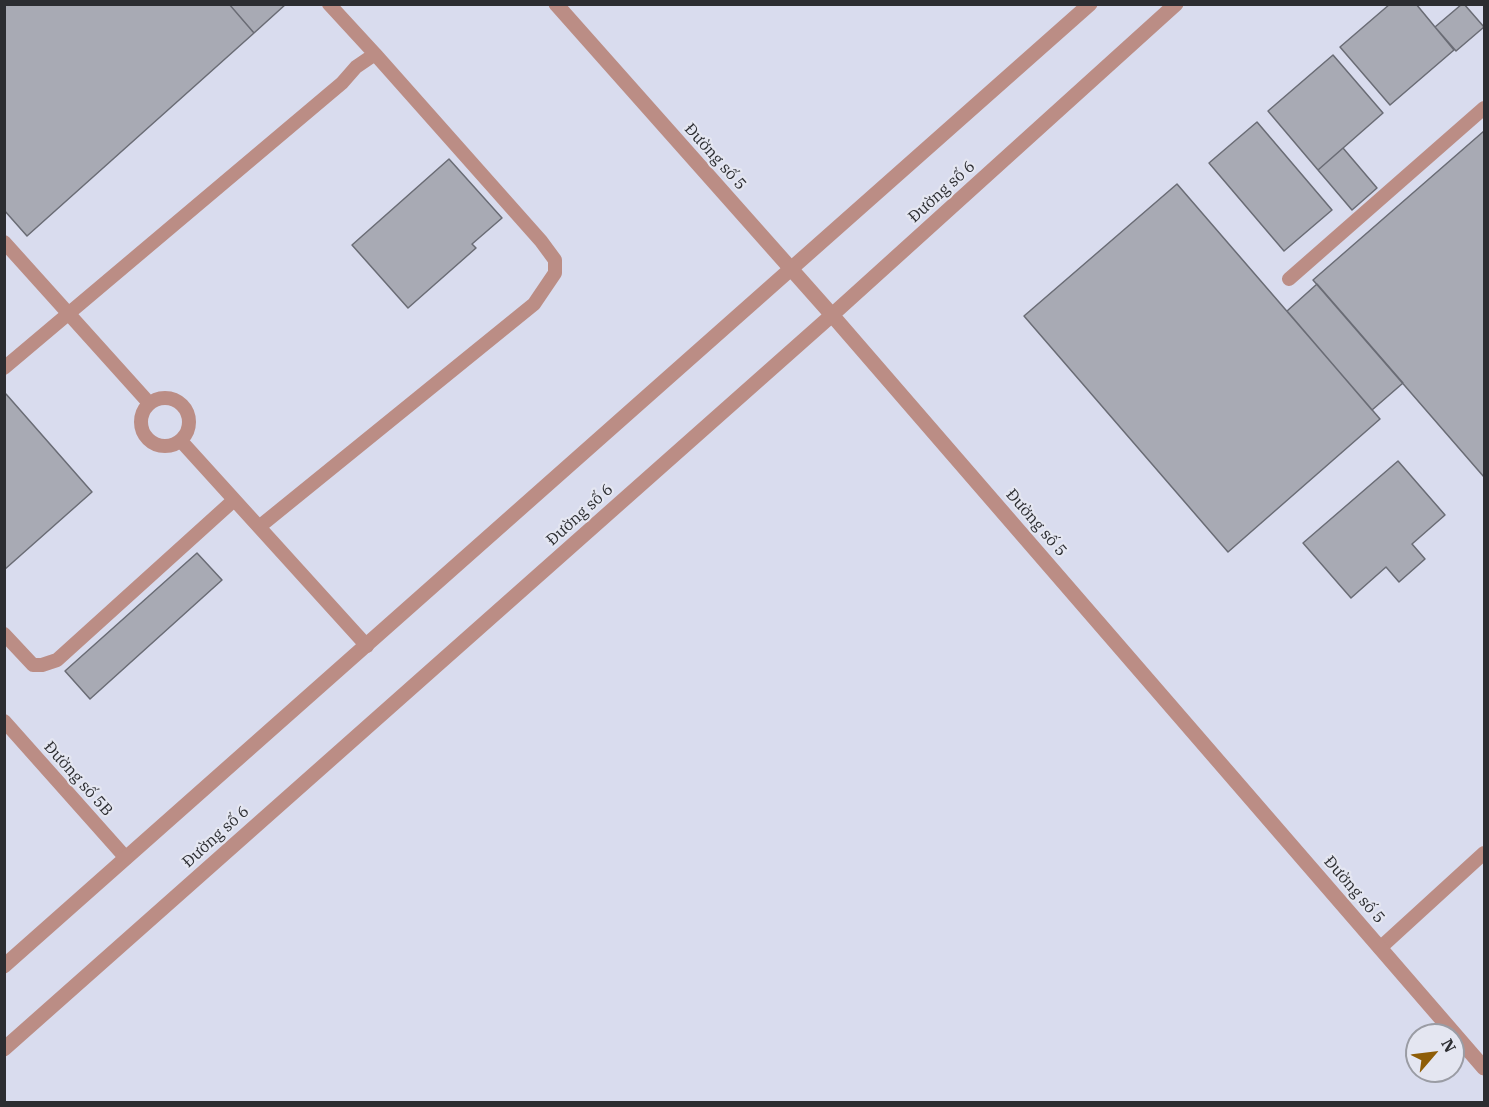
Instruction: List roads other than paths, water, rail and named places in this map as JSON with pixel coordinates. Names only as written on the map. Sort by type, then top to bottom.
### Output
[{"type":"street","name":"Đường số 5","points":[[556,4],[832,315],[1485,1068]]},
{"type":"street","points":[[4,966],[367,646],[789,268],[1090,4]]},
{"type":"street","name":"Đường số 6","points":[[4,1049],[832,315],[1176,4]]},
{"type":"lane","points":[[259,527],[534,304],[555,273],[555,260],[541,241],[329,4]]},
{"type":"lane","points":[[4,368],[342,83],[356,67],[375,54]]},
{"type":"lane","points":[[1289,279],[1485,108]]},
{"type":"lane","points":[[4,242],[149,404]]},
{"type":"lane","points":[[167,397],[183,406],[188,414],[189,424],[187,434],[181,441],[173,446],[163,447],[146,438],[141,430],[140,420],[149,404],[167,397]]},
{"type":"lane","points":[[181,441],[367,646]]},
{"type":"lane","points":[[4,634],[33,665],[42,665],[57,660],[234,500]]},
{"type":"lane","name":"Đường số 5B","points":[[4,721],[126,858]]},
{"type":"lane","points":[[1380,948],[1485,852]]}]
